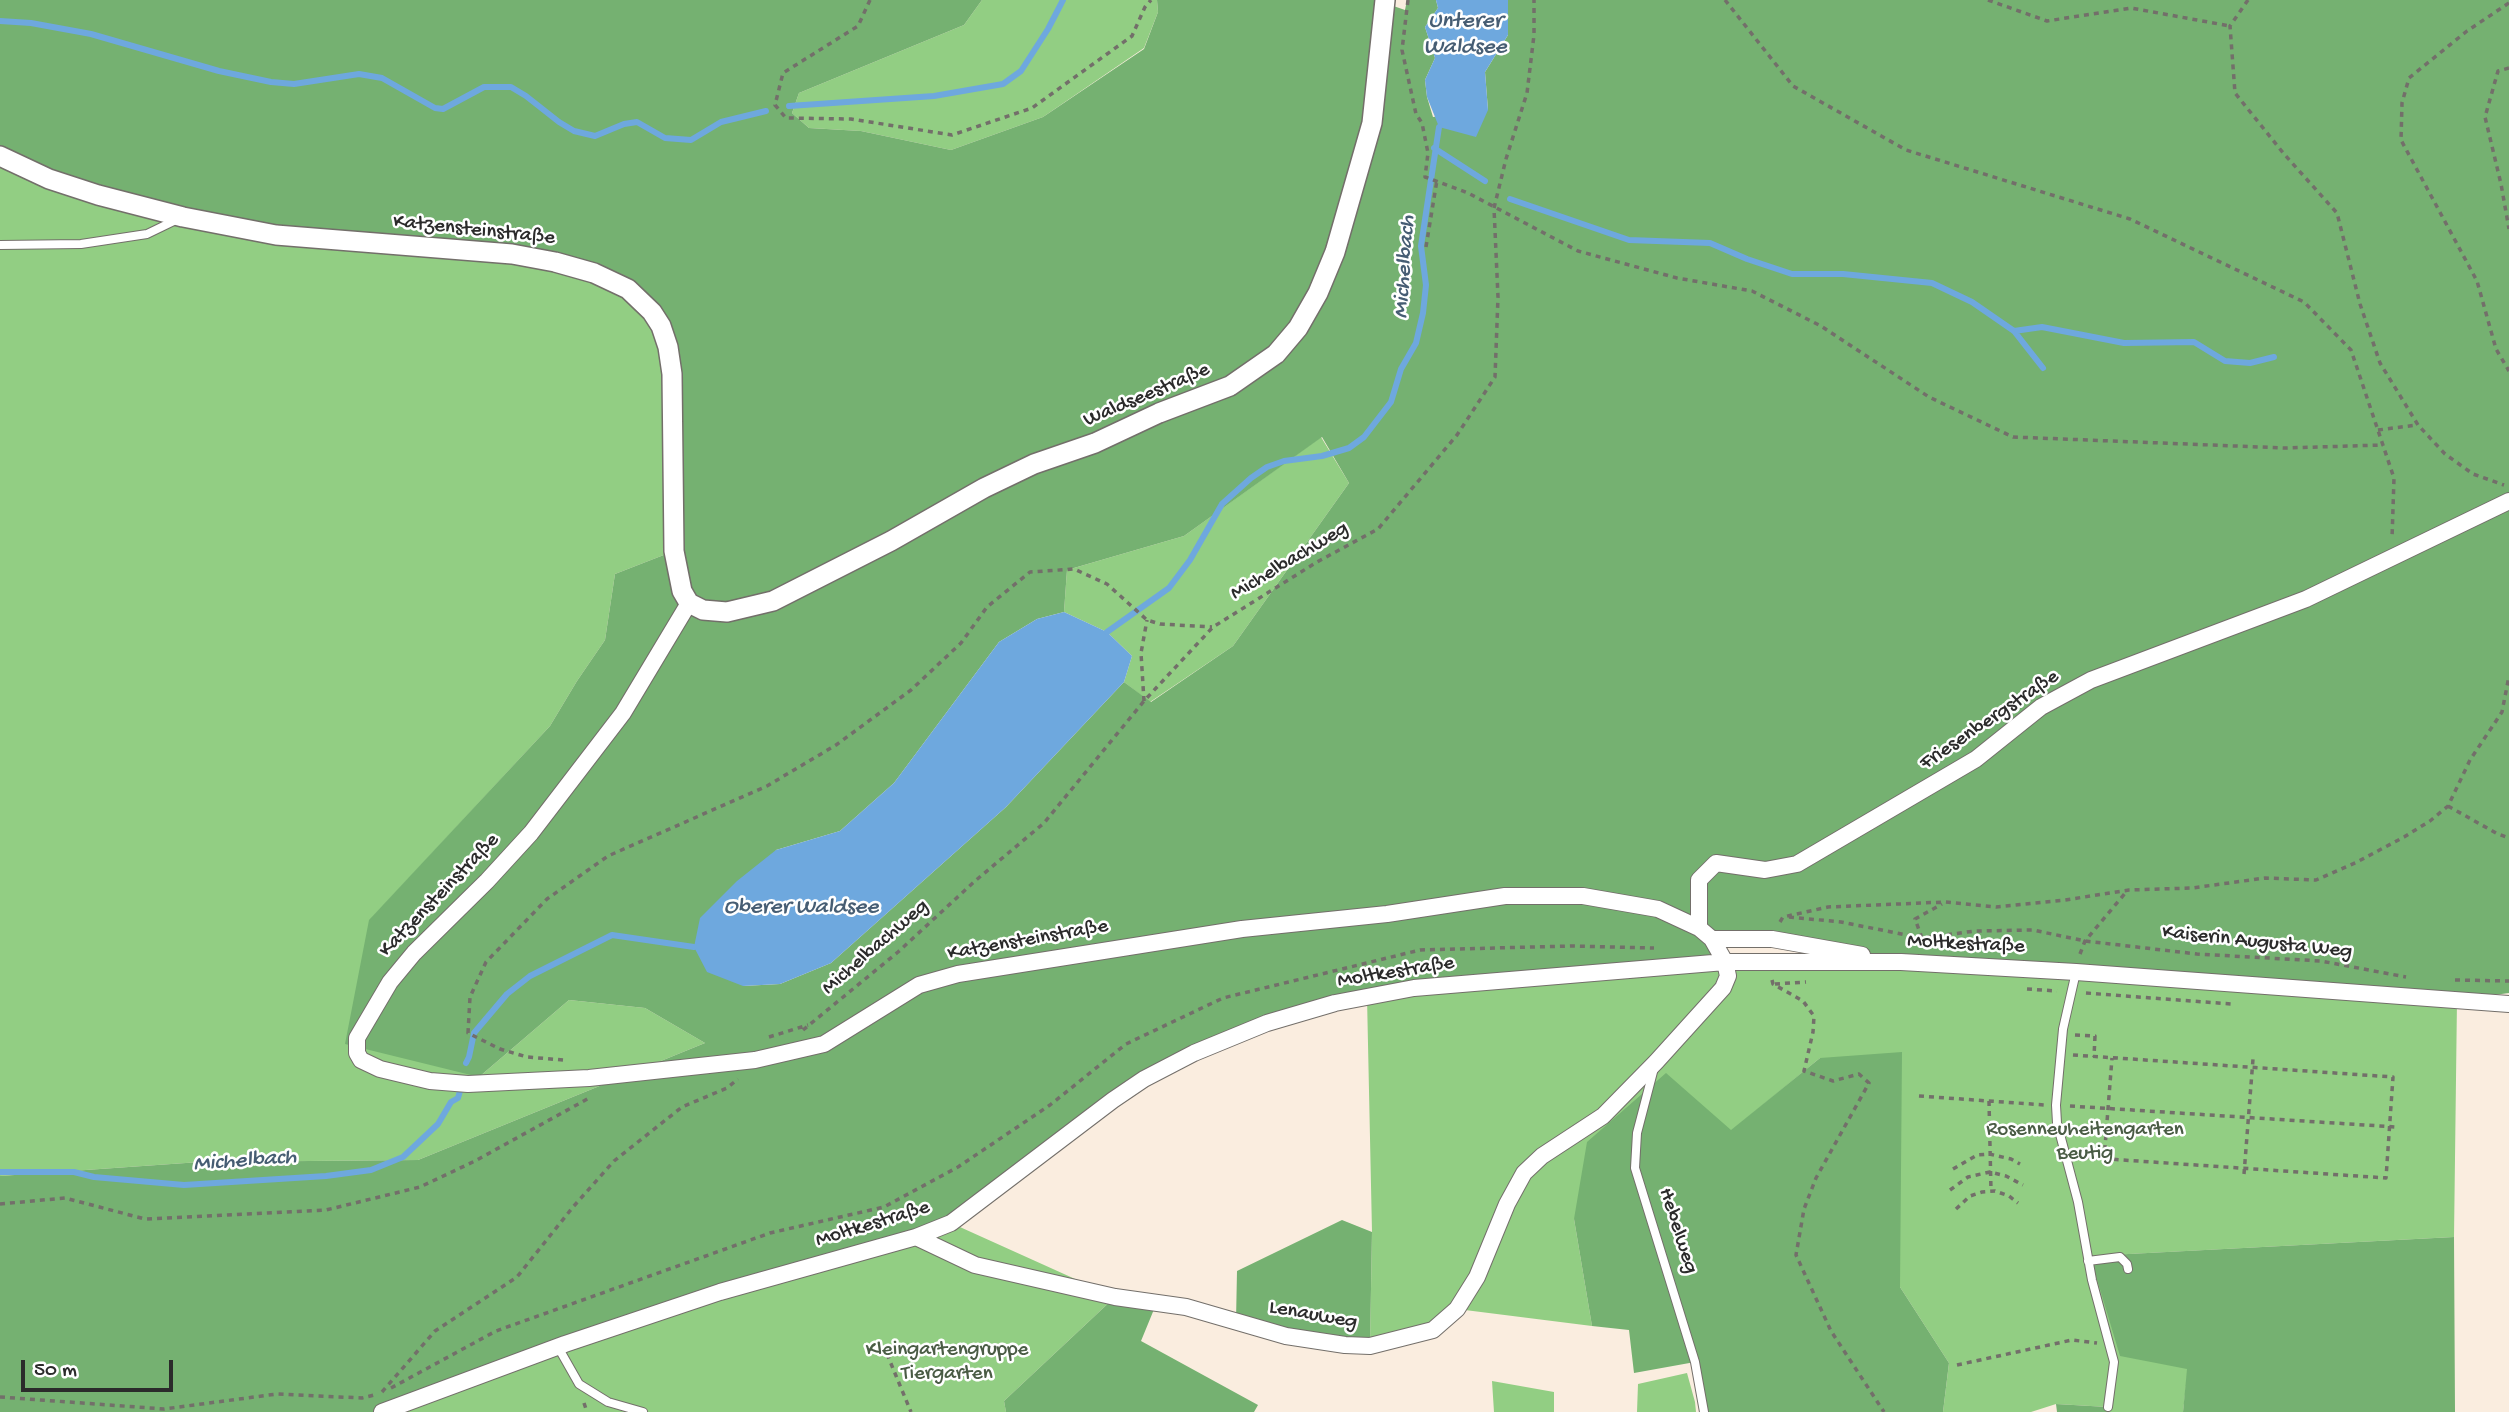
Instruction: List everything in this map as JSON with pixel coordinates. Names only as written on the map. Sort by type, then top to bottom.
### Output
[{"type":"street","name":"Waldseestraße","points":[[689,603],[703,610],[727,612],[774,601],[891,541],[984,488],[1034,464],[1095,443],[1159,413],[1230,386],[1276,354],[1298,328],[1318,293],[1335,252],[1372,123],[1385,0]]},
{"type":"street","name":"Katzensteinstraße","points":[[0,156],[61,183],[98,195],[183,217],[276,235],[512,254],[568,265],[614,281],[628,289],[652,312],[660,326],[668,346],[672,374],[674,551],[682,592],[689,603],[624,713],[531,833],[414,953],[390,982],[365,1023],[356,1046],[361,1060],[368,1065],[430,1081],[480,1084],[589,1078],[766,1058],[824,1044],[919,985],[958,974],[1242,929],[1387,914],[1504,896],[1583,896],[1628,903],[1658,909],[1705,933],[1772,939],[1901,962]]},
{"type":"street","name":"Friesenbergstraße","points":[[1705,933],[1699,880],[1716,863],[1765,870],[1797,864],[1976,759],[2041,707],[2091,680],[2306,600],[2509,501]]},
{"type":"street","points":[[1705,933],[1725,962]]},
{"type":"street","name":"Moltkestraße","points":[[382,1412],[558,1347],[720,1292],[916,1237],[951,1223],[1112,1100],[1144,1079],[1194,1053],[1267,1023],[1335,1003],[1414,988],[1725,962],[1901,962],[2077,965],[2509,1003]]},
{"type":"street","name":"Hebelweg","points":[[1603,1116],[1723,988],[1728,976],[1725,962]]},
{"type":"street","name":"Lenauweg","points":[[916,1237],[975,1265],[1115,1297],[1186,1307],[1286,1336],[1370,1346],[1433,1330],[1457,1309],[1477,1277],[1507,1204],[1524,1173],[1542,1156],[1603,1116]]},
{"type":"lane","points":[[0,245],[80,244],[147,234],[183,217]]},
{"type":"lane","points":[[2077,965],[2063,1035],[2056,1105],[2057,1123],[2078,1202],[2088,1261],[2114,1362],[2108,1407]]},
{"type":"lane","name":"Hebelweg","points":[[1656,1062],[1637,1133],[1635,1168],[1688,1339],[1704,1412]]},
{"type":"lane","points":[[2088,1261],[2120,1257],[2128,1269]]},
{"type":"lane","points":[[558,1347],[579,1384],[608,1402],[643,1412]]},
{"type":"path","points":[[870,0],[858,26],[783,73],[775,105],[786,118],[851,118],[952,135],[1032,107],[1132,36],[1151,0]]},
{"type":"path","points":[[1408,0],[1402,50],[1428,153],[1427,177],[1577,251],[1677,278],[1752,291],[1821,326],[1929,397],[2013,438],[2285,448],[2383,445]]},
{"type":"path","name":"Michelbachweg","points":[[810,1025],[898,952],[975,881],[1044,823],[1144,701],[1213,627],[1317,562],[1378,529],[1457,435],[1494,377],[1498,297],[1494,208],[1527,93],[1534,35],[1534,0]]},
{"type":"path","points":[[1725,0],[1793,86],[1906,150],[2130,219],[2304,302],[2351,350],[2394,478],[2392,558]]},
{"type":"path","points":[[1988,0],[2047,21],[2131,8],[2230,26]]},
{"type":"path","points":[[2248,0],[2230,26],[2235,93],[2284,154],[2337,213],[2360,304],[2380,363],[2418,425],[2445,454],[2473,474],[2509,487]]},
{"type":"path","points":[[2509,3],[2467,31],[2409,78],[2402,103],[2401,140],[2477,281],[2496,349],[2509,371]]},
{"type":"path","points":[[2509,68],[2498,71],[2485,117],[2509,229]]},
{"type":"path","points":[[1426,247],[1436,180]]},
{"type":"path","points":[[2378,430],[2418,425]]},
{"type":"path","points":[[572,1060],[527,1057],[478,1040],[468,1033],[470,997],[486,962],[547,899],[608,856],[767,786],[836,745],[911,690],[961,643],[987,607],[1030,572],[1074,569],[1107,584],[1147,620],[1160,624],[1213,627]]},
{"type":"path","points":[[1144,701],[1141,653],[1147,620]]},
{"type":"path","points":[[1772,939],[1783,917],[1828,907],[1945,902],[1996,907],[2129,890],[2192,888],[2265,878],[2316,880],[2404,837],[2448,806],[2470,760],[2502,712],[2509,676]]},
{"type":"path","points":[[2448,806],[2509,838]]},
{"type":"path","points":[[2077,965],[2085,941],[2129,890]]},
{"type":"path","points":[[1922,938],[1915,919],[1945,902]]},
{"type":"path","name":"Kaiserin Augusta Weg","points":[[1783,917],[1841,922],[1922,938],[1975,931],[2033,930],[2085,941],[2197,954],[2321,961],[2417,979]]},
{"type":"path","points":[[766,1058],[727,1088],[682,1107],[614,1161],[517,1277],[435,1331],[382,1392],[496,1331],[770,1233],[884,1207],[969,1159],[1050,1105],[1126,1044],[1223,998],[1420,950],[1570,946],[1663,948]]},
{"type":"path","points":[[2455,980],[2509,981]]},
{"type":"path","points":[[1814,981],[1773,984],[1803,1001],[1814,1016],[1804,1071],[1833,1081],[1859,1074],[1869,1083],[1816,1178],[1804,1209],[1797,1255],[1830,1331],[1884,1412]]},
{"type":"path","points":[[2018,989],[2071,992]]},
{"type":"path","points":[[2063,1035],[2095,1036],[2094,1057]]},
{"type":"path","points":[[2061,1054],[2393,1077],[2386,1178],[2244,1172],[2065,1156]]},
{"type":"path","points":[[2104,1160],[2112,1058]]},
{"type":"path","points":[[2244,1172],[2253,1059]]},
{"type":"path","points":[[0,1204],[65,1198],[145,1219],[326,1210],[419,1187],[475,1161],[591,1097],[589,1078]]},
{"type":"path","points":[[1919,1096],[2396,1127]]},
{"type":"path","points":[[1989,1101],[1991,1191]]},
{"type":"path","points":[[1953,1169],[1977,1154],[1989,1153],[2020,1164]]},
{"type":"path","points":[[1950,1190],[1968,1177],[1990,1172],[2023,1185]]},
{"type":"path","points":[[1955,1209],[1970,1196],[1991,1191],[2009,1196],[2018,1203]]},
{"type":"path","points":[[1957,1365],[2072,1340],[2109,1344]]},
{"type":"path","points":[[887,1354],[911,1412]]},
{"type":"path","points":[[0,1396],[164,1409],[277,1394],[362,1398]]},
{"type":"green space","points":[[0,0],[982,0],[964,25],[799,93],[792,113],[809,128],[861,131],[951,150],[1043,117],[1144,49],[1158,12],[1157,0],[1376,0],[1405,10],[1407,0],[1436,0],[1438,8],[1425,27],[1435,58],[1425,80],[1433,117],[1488,110],[1485,72],[1508,35],[1508,0],[2509,0],[2509,993],[2457,1000],[1901,962],[1713,939],[1725,962],[1335,1003],[1144,1079],[951,1223],[720,1292],[382,1412],[0,1412],[0,1176],[200,1162],[418,1160],[705,1043],[645,1008],[569,1000],[479,1077],[345,1044],[369,920],[550,726],[605,640],[615,574],[674,551],[661,326],[594,273],[183,217],[0,156]],"holes":[[[1322,437],[1349,483],[1233,646],[1151,702],[1124,682],[1006,807],[831,963],[780,984],[743,986],[776,850],[840,831],[894,783],[999,642],[1037,619],[1064,612],[1067,570],[1184,536]]]},
{"type":"green space","points":[[982,0],[1157,0],[1158,12],[1144,48],[1043,117],[951,150],[861,131],[809,128],[792,113],[799,93],[964,25]]},
{"type":"green space","points":[[0,156],[594,273],[661,326],[674,551],[615,574],[605,640],[550,726],[370,920],[479,1077],[569,1000],[645,1008],[705,1043],[418,1160],[200,1162],[0,1176]]},
{"type":"green space","points":[[1321,437],[1349,483],[1233,646],[1150,702],[1124,682],[1132,656],[1107,632],[1064,612],[1067,570],[1184,536]]},
{"type":"green space","name":"Rosenneuheitengarten Beutig","points":[[1768,963],[2457,1000],[2454,1237],[2091,1256],[2188,1368],[2183,1412],[2109,1412],[2108,1407],[2056,1404],[2031,1412],[1943,1412],[1949,1363],[1900,1287],[1899,1249],[1820,1058],[1731,1131],[1574,1219],[1592,1326],[1457,1309],[1433,1330],[1370,1346],[1372,1232],[1367,997]]},
{"type":"green space","points":[[1902,1052],[1900,1287],[1949,1363],[1943,1412],[1704,1412],[1695,1362],[1634,1373],[1629,1330],[1592,1326],[1574,1219],[1587,1142],[1666,1073],[1731,1130],[1820,1058]]},
{"type":"green space","points":[[1342,1220],[1372,1232],[1370,1346],[1236,1321],[1237,1271]]},
{"type":"green space","name":"Kleingartengruppe Tiergarten","points":[[951,1223],[1115,1297],[1004,1401],[1006,1412],[382,1412]]},
{"type":"green space","points":[[2454,1237],[2455,1412],[2183,1412],[2187,1369],[2120,1356],[2090,1256]]},
{"type":"green space","points":[[1115,1297],[1157,1302],[1141,1341],[1258,1405],[1254,1412],[1006,1412],[1004,1401]]},
{"type":"green space","points":[[1687,1373],[1696,1412],[1637,1412],[1638,1384]]},
{"type":"green space","points":[[1492,1381],[1554,1392],[1554,1412],[1494,1412]]},
{"type":"green space","points":[[2056,1404],[2108,1407],[2109,1412],[2057,1412]]},
{"type":"water","name":"Unterer Waldsee","points":[[1436,0],[1508,0],[1508,35],[1485,72],[1488,110],[1476,137],[1439,127],[1427,97],[1425,80],[1435,58],[1425,27],[1438,8]]},
{"type":"water","name":"Oberer Waldsee","points":[[1064,612],[1107,632],[1132,656],[1124,682],[1006,807],[831,963],[780,984],[743,986],[707,972],[694,947],[700,918],[737,881],[776,850],[840,831],[894,783],[999,642],[1037,619]]},
{"type":"waterway","points":[[789,106],[934,96],[1003,84],[1021,71],[1063,0]]},
{"type":"waterway","points":[[0,21],[31,23],[91,34],[219,71],[271,82],[294,84],[359,74],[382,78],[435,108],[443,109],[484,87],[511,87],[574,131],[595,136],[624,124],[637,122],[665,138],[691,140],[721,122],[766,111]]},
{"type":"waterway","name":"Michelbach","points":[[1107,632],[1169,588],[1190,560],[1222,504],[1251,478],[1267,467],[1284,461],[1322,456],[1349,448],[1364,437],[1391,402],[1401,369],[1416,343],[1423,313],[1426,285],[1421,246],[1439,127]]},
{"type":"waterway","points":[[1434,148],[1485,181]]},
{"type":"waterway","points":[[1510,199],[1629,240],[1710,243],[1792,274],[1843,274],[1932,283],[1972,302],[2014,331],[2043,368]]},
{"type":"waterway","points":[[2014,331],[2042,327],[2124,343],[2194,342],[2225,361],[2250,363],[2274,357]]},
{"type":"waterway","name":"Michelbach","points":[[466,1063],[474,1033],[507,994],[530,976],[612,935],[694,947]]},
{"type":"waterway","name":"Michelbach","points":[[0,1172],[74,1172],[94,1177],[184,1185],[326,1176],[371,1170],[403,1157],[438,1124],[451,1102],[458,1098],[460,1091]]}]
